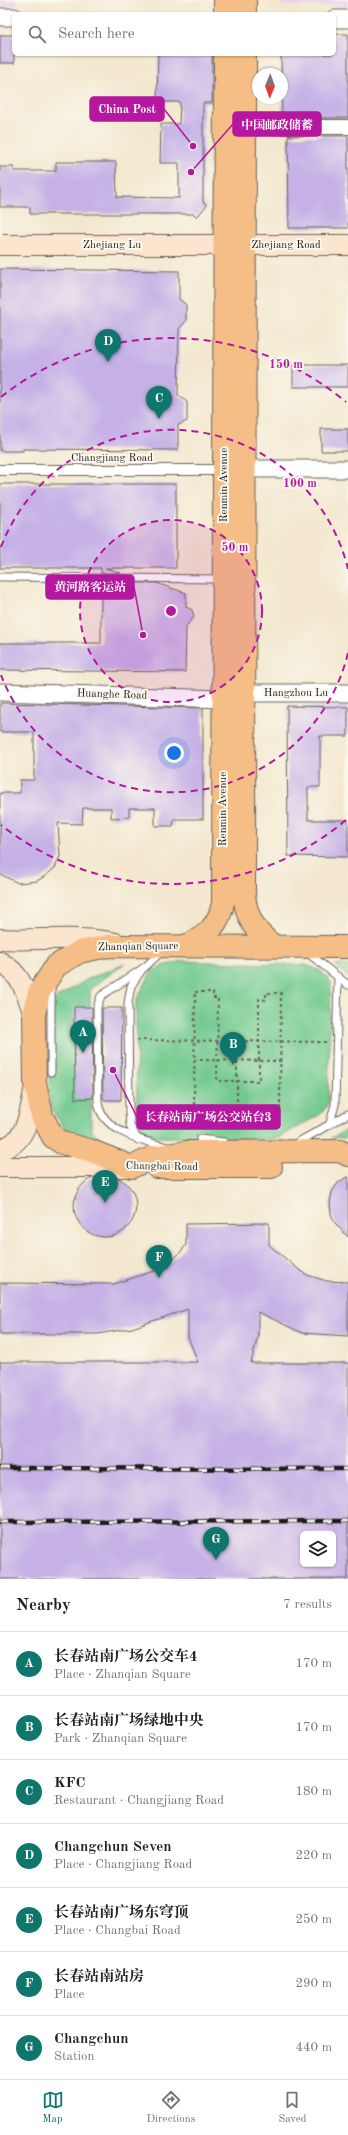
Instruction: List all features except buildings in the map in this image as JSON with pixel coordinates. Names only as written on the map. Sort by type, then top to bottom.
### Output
[{"type":"main road","points":[[225,0],[225,12]]},
{"type":"main road","points":[[245,0],[245,12]]},
{"type":"main road","name":"Renmin Avenue","points":[[176,946],[202,938],[217,922],[223,903],[234,696],[235,246],[225,56]]},
{"type":"main road","name":"Renmin Avenue","points":[[235,246],[245,127],[245,56]]},
{"type":"main road","name":"Zhejiang Lu","points":[[0,245],[235,246]]},
{"type":"main road","name":"Zhejiang Road","points":[[235,246],[348,245]]},
{"type":"main road","name":"Renmin Avenue","points":[[234,470],[224,579],[234,696],[244,902],[250,921],[266,941],[274,946]]},
{"type":"main road","points":[[0,939],[30,940],[85,937],[132,946]]},
{"type":"main road","name":"Zhanqian Square","points":[[132,1167],[89,1150],[62,1143],[53,1137],[42,1116],[43,1077],[34,1015],[39,992],[56,966],[67,957],[90,948],[132,946],[300,946],[348,942]]},
{"type":"main road","points":[[0,962],[17,975],[25,988],[34,1015]]},
{"type":"main road","points":[[0,1150],[8,1148],[17,1142],[29,1119],[43,1077]]},
{"type":"main road","points":[[132,1167],[153,1157],[193,1145],[249,1159],[348,1166]]},
{"type":"main road","points":[[249,1159],[280,1152],[340,1151],[348,1155]]},
{"type":"main road","name":"Changbai Road","points":[[0,1167],[132,1167],[249,1159]]},
{"type":"street","points":[[0,17],[12,17]]},
{"type":"street","points":[[336,19],[348,19]]},
{"type":"street","points":[[245,127],[348,127]]},
{"type":"street","points":[[234,470],[348,469]]},
{"type":"street","name":"Changjiang Road","points":[[0,470],[234,470]]},
{"type":"street","name":"Huanghe Road","points":[[0,692],[234,696]]},
{"type":"street","name":"Hangzhou Lu","points":[[234,696],[348,692]]},
{"type":"lane","points":[[0,577],[224,579]]},
{"type":"lane","points":[[176,946],[101,996],[97,1007],[99,1110],[111,1125],[138,1140],[193,1145]]},
{"type":"lane","points":[[300,946],[348,985]]},
{"type":"lane","points":[[43,1077],[51,986],[56,966]]},
{"type":"lane","points":[[138,1140],[130,1126],[128,1112],[128,1003],[132,986],[145,967]]},
{"type":"lane","points":[[330,1123],[335,1105],[338,977]]},
{"type":"lane","points":[[280,1152],[348,1114]]},
{"type":"path","points":[[195,992],[213,992],[213,998],[218,998],[217,1041],[217,1081],[259,1082],[259,999],[266,1000],[266,993],[282,993],[280,1108],[194,1107],[195,992]]},
{"type":"path","points":[[128,1040],[336,1042]]},
{"type":"path","points":[[194,1060],[281,1061]]},
{"type":"path","points":[[237,1060],[237,1107]]},
{"type":"shaded area","points":[[0,0],[17,0],[16,7],[0,7]]},
{"type":"shaded area","points":[[282,0],[348,0],[348,6],[282,6]]},
{"type":"green space","points":[[181,961],[306,965],[321,971],[331,982],[328,1104],[321,1114],[276,1139],[161,1137],[147,1133],[142,1129],[137,1115],[136,1001],[151,972],[163,966]]},
{"type":"green space","points":[[125,963],[90,989],[91,1131],[116,1149],[67,1132],[50,1107],[47,1004],[86,980]]},
{"type":"green space","points":[[335,965],[348,965],[348,978]]},
{"type":"green space","points":[[348,1129],[348,1138],[331,1138]]},
{"type":"railway","points":[[0,1468],[348,1469]]},
{"type":"railway","points":[[0,1522],[348,1521]]},
{"type":"place","name":"China Post","points":[[193,146]]},
{"type":"place","name":"中国邮政储蓄","points":[[191,172]]},
{"type":"place","name":"Changchun Seven","points":[[108,362]]},
{"type":"place","name":"KFC","points":[[159,419]]},
{"type":"place","name":"黄河路客运站","points":[[143,635]]},
{"type":"place","name":"长春站南广场公交车4","points":[[83,1053]]},
{"type":"place","name":"长春站南广场绿地中央","points":[[233,1065]]},
{"type":"place","name":"长春站南广场公交站台3","points":[[113,1070]]},
{"type":"place","name":"长春站南广场东穹顶","points":[[105,1203]]},
{"type":"place","name":"长春站南站房","points":[[159,1278]]},
{"type":"place","name":"Changchun","points":[[216,1560]]}]
